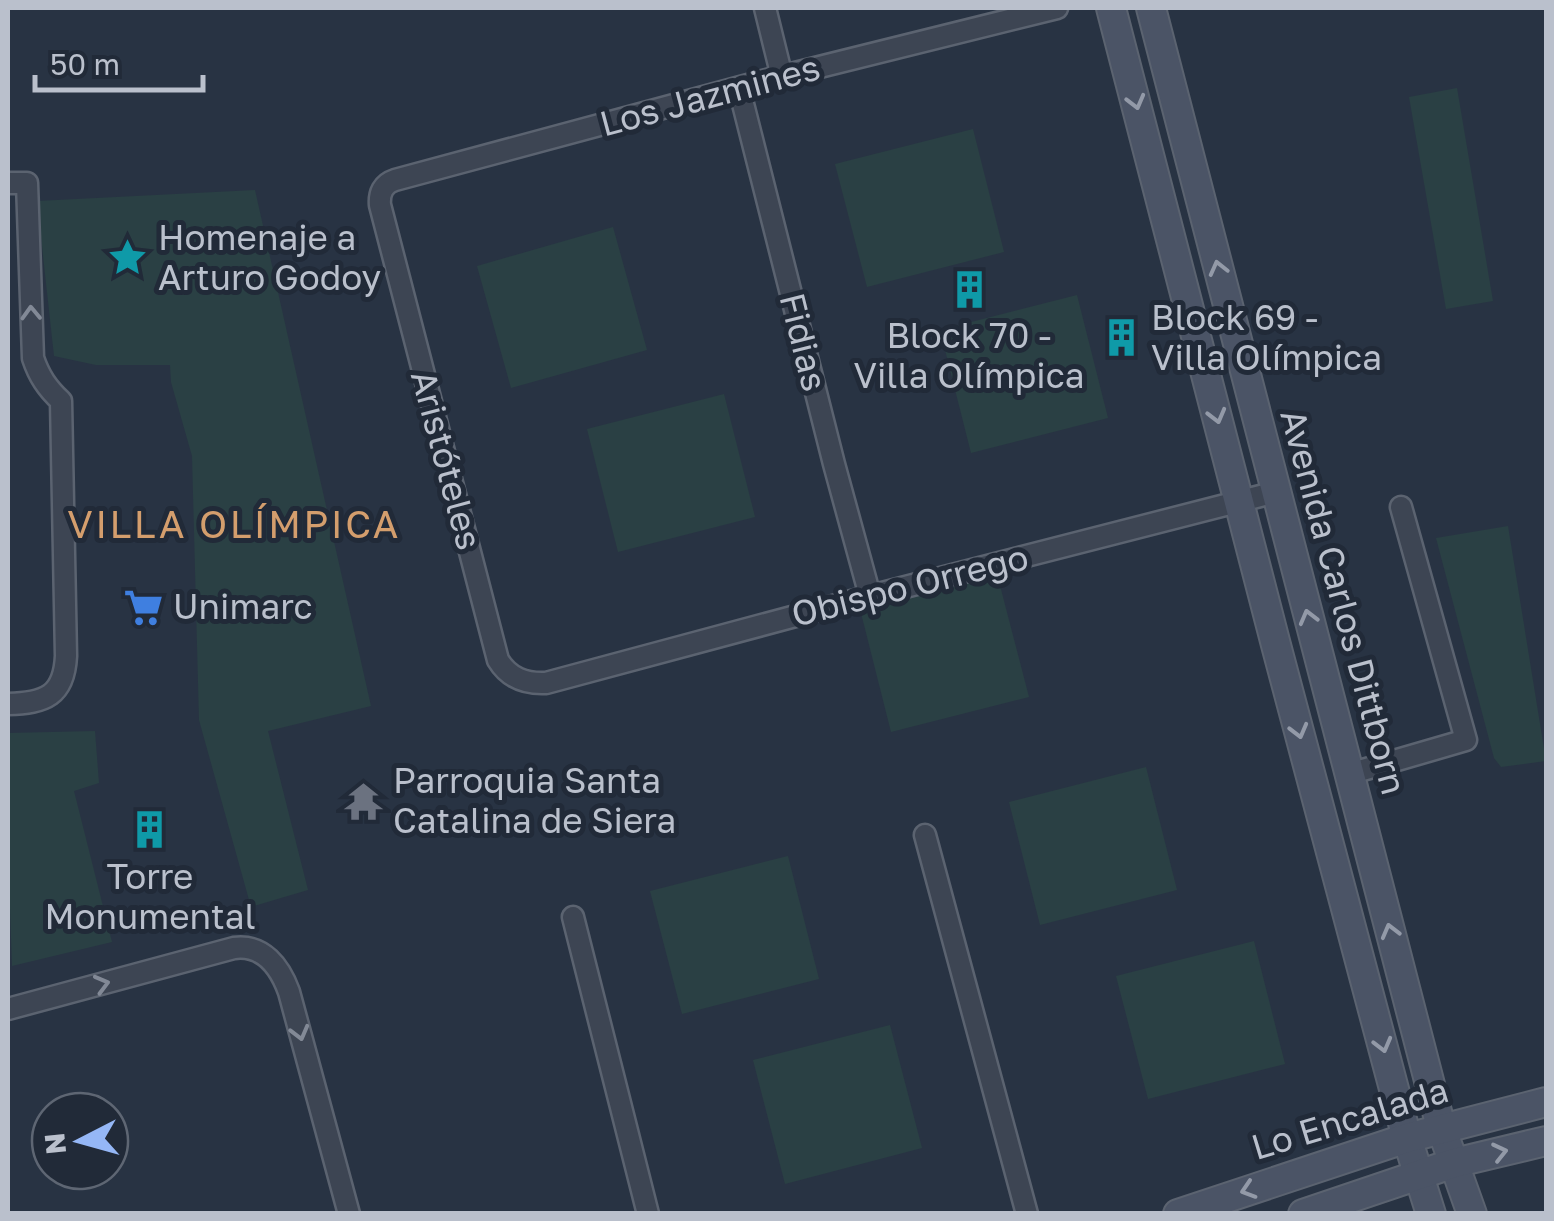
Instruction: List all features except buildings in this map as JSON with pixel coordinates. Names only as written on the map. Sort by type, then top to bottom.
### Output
[{"type":"main road","name":"Avenida Carlos Dittborn","points":[[1111,8],[1407,1138],[1431,1214]]},
{"type":"main road","name":"Avenida Carlos Dittborn","points":[[1151,8],[1441,1128],[1472,1214]]},
{"type":"main road","name":"Lo Encalada","points":[[1178,1214],[1407,1138],[1539,1104]]},
{"type":"main road","points":[[1539,1104],[1543,1142]]},
{"type":"main road","name":"Lo Encalada","points":[[1303,1214],[1454,1163],[1543,1142]]},
{"type":"main road","points":[[1318,1167],[1330,1204]]},
{"type":"street","points":[[765,8],[782,77]]},
{"type":"street","name":"Los Jazmines","points":[[380,205],[383,188],[394,180],[1057,8]]},
{"type":"street","name":"Fidias","points":[[739,88],[870,596]]},
{"type":"street","points":[[16,704],[38,702],[52,694],[65,672],[61,401],[46,387],[33,358],[17,183]]},
{"type":"street","name":"Aristóteles","points":[[380,205],[498,660],[517,679],[546,682]]},
{"type":"street","name":"Obispo Orrego","points":[[546,682],[1276,492]]},
{"type":"street","points":[[1349,774],[1466,740],[1402,507]]},
{"type":"street","points":[[926,836],[1027,1214]]},
{"type":"street","points":[[572,917],[648,1214]]},
{"type":"street","points":[[8,1009],[234,948],[256,949],[275,965],[289,992],[348,1214]]},
{"type":"green space","points":[[1457,88],[1493,301],[1446,309],[1409,97]]},
{"type":"green space","points":[[973,129],[1004,252],[867,287],[835,164]]},
{"type":"green space","points":[[255,190],[371,706],[268,731],[308,890],[251,907],[199,720],[192,456],[171,382],[170,365],[96,365],[54,356],[37,201]]},
{"type":"green space","points":[[613,227],[647,350],[511,388],[477,266]]},
{"type":"green space","points":[[1077,295],[1108,418],[971,453],[940,330]]},
{"type":"green space","points":[[724,394],[755,517],[618,552],[587,429]]},
{"type":"green space","points":[[1508,526],[1546,761],[1501,767],[1494,758],[1436,538]]},
{"type":"green space","points":[[997,574],[1029,697],[891,732],[860,609]]},
{"type":"green space","points":[[95,731],[99,783],[74,791],[112,942],[12,966],[8,733]]},
{"type":"green space","points":[[1146,767],[1177,890],[1040,925],[1009,802]]},
{"type":"green space","points":[[788,856],[819,979],[682,1014],[650,891]]},
{"type":"green space","points":[[1254,941],[1285,1064],[1148,1099],[1116,976]]},
{"type":"green space","points":[[890,1025],[922,1148],[785,1184],[753,1060]]},
{"type":"place","name":"Homenaje a Arturo Godoy","points":[[128,258]]},
{"type":"place","name":"Block 70 - Villa Olímpica","points":[[969,289]]},
{"type":"place","name":"Block 69 - Villa Olímpica","points":[[1121,338]]},
{"type":"place","name":"Unimarc","points":[[143,607]]},
{"type":"place","name":"Parroquia Santa Catalina de Siera","points":[[363,801]]},
{"type":"place","name":"Torre Monumental","points":[[150,830]]},
{"type":"district","name":"VILLA OLÍMPICA","points":[[234,525]]}]
